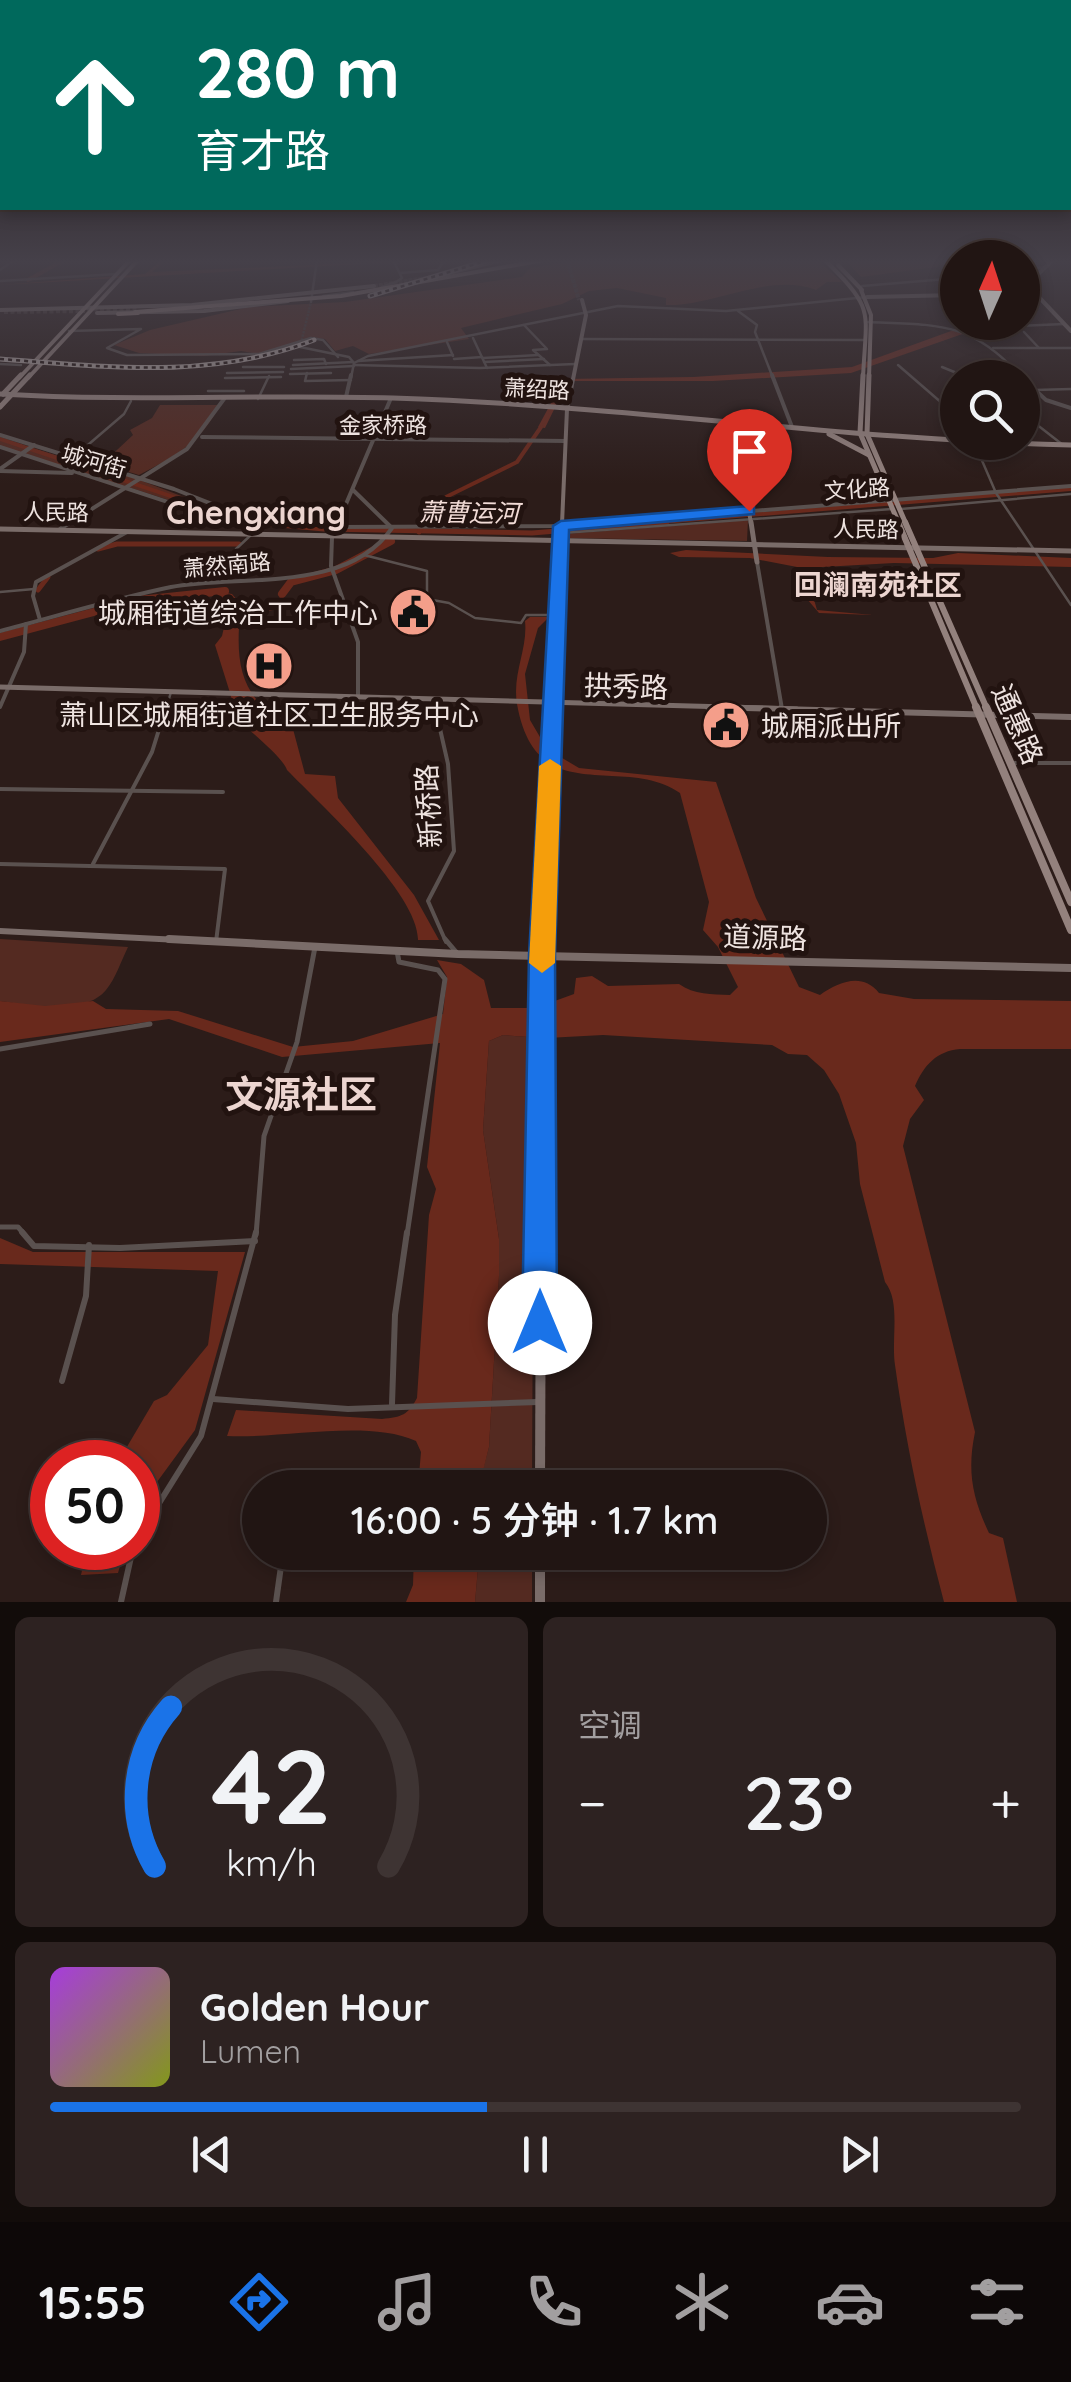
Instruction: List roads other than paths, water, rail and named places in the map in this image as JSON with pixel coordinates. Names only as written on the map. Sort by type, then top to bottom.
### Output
[{"type":"main road","points":[[0,406],[3,396],[63,335]]},
{"type":"main road","points":[[3,396],[65,335]]},
{"type":"main road","points":[[540,1470],[542,955],[559,615],[563,410],[582,335]]},
{"type":"main road","points":[[865,335],[865,358]]},
{"type":"main road","points":[[867,335],[864,435],[985,716],[1071,930]]},
{"type":"main road","points":[[3,396],[131,402],[391,398],[792,427],[845,440],[871,452],[906,439]]},
{"type":"main road","points":[[224,400],[391,398]]},
{"type":"main road","points":[[813,430],[841,428],[863,419],[906,439]]},
{"type":"main road","points":[[734,421],[940,441]]},
{"type":"main road","points":[[1040,446],[1067,447]]},
{"type":"main road","points":[[749,511],[757,562]]},
{"type":"main road","name":"人民路","points":[[0,529],[229,534],[335,531],[756,548],[1071,551]]},
{"type":"main road","name":"拱秀路","points":[[4,687],[1071,717]]},
{"type":"main road","name":"通惠路","points":[[985,716],[1011,763],[1071,902]]},
{"type":"main road","points":[[0,931],[398,951]]},
{"type":"main road","name":"道源路","points":[[398,951],[1071,968]]},
{"type":"main road","points":[[540,1570],[540,1602]]},
{"type":"street","points":[[130,335],[107,348],[127,355],[259,354],[311,338],[323,340],[338,356]]},
{"type":"street","points":[[355,363],[419,346],[486,335]]},
{"type":"street","points":[[533,335],[547,349],[534,350],[550,366]]},
{"type":"street","points":[[757,335],[792,427]]},
{"type":"street","points":[[473,338],[487,368]]},
{"type":"street","points":[[581,340],[864,340]]},
{"type":"street","points":[[984,340],[1005,360]]},
{"type":"street","points":[[1032,340],[1039,348]]},
{"type":"street","points":[[447,342],[456,366]]},
{"type":"street","points":[[419,346],[427,364]]},
{"type":"street","points":[[300,347],[355,363],[487,368],[576,364]]},
{"type":"street","points":[[993,348],[1071,348]]},
{"type":"street","points":[[483,359],[540,355]]},
{"type":"street","points":[[292,367],[453,357],[544,360]]},
{"type":"street","points":[[346,397],[355,363]]},
{"type":"street","points":[[0,364],[21,365]]},
{"type":"street","points":[[292,367],[325,365]]},
{"type":"street","points":[[898,365],[940,401]]},
{"type":"street","points":[[226,376],[247,377],[283,372],[246,367],[247,377]]},
{"type":"street","points":[[292,367],[306,374],[331,373]]},
{"type":"street","points":[[258,399],[270,372]]},
{"type":"street","points":[[306,374],[305,381],[351,380]]},
{"type":"street","points":[[1040,390],[1071,389]]},
{"type":"street","points":[[208,391],[244,390]]},
{"type":"street","points":[[57,530],[73,524],[139,477],[186,454],[202,437],[226,391]]},
{"type":"street","points":[[1040,394],[1051,405],[1071,408]]},
{"type":"street","points":[[358,696],[358,642],[331,566],[335,531],[391,398]]},
{"type":"street","points":[[74,457],[124,414],[131,402]]},
{"type":"street","points":[[734,421],[749,511]]},
{"type":"street","points":[[1040,427],[1067,447]]},
{"type":"street","name":"文化路","points":[[0,435],[139,477],[247,518],[335,531],[561,529],[749,511],[894,506],[1071,486]]},
{"type":"street","name":"金家桥路","points":[[202,437],[565,441]]},
{"type":"street","points":[[0,470],[19,452],[35,445]]},
{"type":"street","name":"城河街","points":[[0,447],[235,524]]},
{"type":"street","points":[[982,460],[996,494],[1071,604]]},
{"type":"street","points":[[0,470],[80,473]]},
{"type":"street","points":[[354,490],[390,533]]},
{"type":"street","points":[[561,529],[1071,494]]},
{"type":"street","points":[[229,534],[235,524],[247,518]]},
{"type":"street","points":[[73,524],[81,530]]},
{"type":"street","points":[[0,592],[34,589],[44,576],[129,531]]},
{"type":"street","name":"萧然南路","points":[[0,631],[134,596],[219,580],[284,577],[331,566],[364,554],[390,533]]},
{"type":"street","points":[[219,580],[236,549],[252,534]]},
{"type":"street","points":[[364,554],[427,571],[427,600],[449,603],[475,618],[521,623],[526,615],[559,615]]},
{"type":"street","points":[[757,562],[785,728]]},
{"type":"street","points":[[34,589],[40,620]]},
{"type":"street","points":[[0,707],[4,687],[28,633],[26,624]]},
{"type":"street","points":[[92,865],[152,752],[171,692]]},
{"type":"street","name":"新桥路","points":[[434,700],[448,764],[454,850],[450,864],[428,892],[428,901],[448,946],[458,954]]},
{"type":"street","points":[[1011,763],[1071,763]]},
{"type":"street","points":[[0,789],[223,792]]},
{"type":"street","points":[[0,864],[224,870],[216,942]]},
{"type":"street","points":[[160,1501],[200,1436],[214,1399],[255,1241],[264,1136],[297,1042],[314,947]]},
{"type":"street","points":[[392,1404],[396,1315],[442,974],[399,962],[398,951]]},
{"type":"street","points":[[0,1049],[150,1024]]},
{"type":"street","points":[[0,1227],[18,1227],[34,1246],[120,1248],[255,1241]]},
{"type":"street","points":[[62,1380],[86,1296],[89,1245]]},
{"type":"street","points":[[214,1399],[348,1409],[392,1404],[540,1402]]},
{"type":"street","points":[[121,1602],[129,1570]]},
{"type":"street","points":[[276,1602],[281,1570]]},
{"type":"waterway","points":[[422,524],[446,497],[517,462],[541,427]]},
{"type":"waterway","name":"萧曹运河","points":[[0,439],[248,522]]},
{"type":"waterway","name":"萧曹运河","points":[[637,524],[1071,489]]},
{"type":"waterway","name":"萧曹运河","points":[[248,522],[324,529],[419,531]]},
{"type":"waterway","name":"萧曹运河","points":[[248,522],[254,524]]},
{"type":"waterway","name":"萧曹运河","points":[[419,531],[532,533],[667,522]]},
{"type":"waterway","name":"萧曹运河","points":[[419,531],[422,524]]},
{"type":"waterway","points":[[336,570],[391,541]]},
{"type":"waterway","points":[[98,549],[117,544],[239,544]]},
{"type":"waterway","points":[[282,594],[291,582],[329,572]]},
{"type":"waterway","points":[[38,590],[48,577]]},
{"type":"waterway","points":[[0,637],[139,600],[225,591]]},
{"type":"tunnel","points":[[300,347],[303,335]]},
{"type":"railway","points":[[0,359],[120,367],[198,366],[275,353],[314,340]]},
{"type":"place","name":"城厢街道综治工作中心","points":[[413,612]]},
{"type":"place","name":"萧山区城厢街道社区卫生服务中心","points":[[269,666]]},
{"type":"place","name":"城厢派出所","points":[[726,725]]},
{"type":"district","name":"Chengxiang","points":[[256,512]]},
{"type":"district","name":"回澜南苑社区","points":[[878,584]]},
{"type":"district","name":"文源社区","points":[[301,1094]]}]
